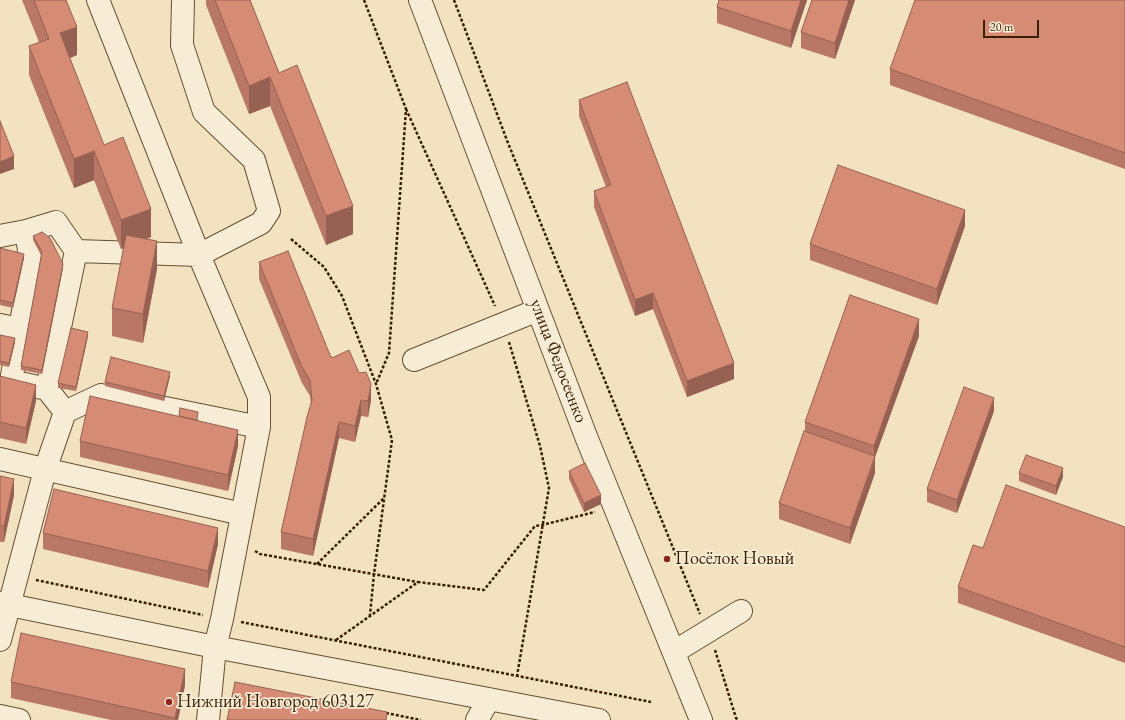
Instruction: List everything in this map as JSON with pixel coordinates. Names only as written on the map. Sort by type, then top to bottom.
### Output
[{"type":"street","points":[[98,0],[199,255],[260,397],[259,427],[215,647],[208,720]]},
{"type":"street","points":[[76,251],[199,255],[261,223],[269,211],[254,160],[204,112],[182,45],[183,0]]},
{"type":"street","name":"улица Федосеенко","points":[[420,0],[614,507],[701,720]]},
{"type":"street","points":[[0,236],[26,231],[56,222],[76,251],[47,389]]},
{"type":"street","points":[[26,231],[31,263],[10,327],[11,381],[47,389],[65,412]]},
{"type":"street","points":[[414,360],[538,310]]},
{"type":"street","points":[[0,640],[5,604],[17,576],[45,470],[65,412],[101,395],[259,427]]},
{"type":"street","points":[[0,460],[242,514]]},
{"type":"street","points":[[5,604],[215,647],[599,720]]},
{"type":"street","points":[[674,652],[741,611]]},
{"type":"street","points":[[477,720],[489,699]]},
{"type":"street","points":[[0,716],[19,720]]},
{"type":"path","points":[[364,0],[406,109],[504,324],[540,446],[550,488],[542,525],[517,676]]},
{"type":"path","points":[[454,0],[511,150],[708,631],[736,718],[738,720]]},
{"type":"path","points":[[376,384],[390,353],[406,109]]},
{"type":"path","points":[[291,239],[324,267],[342,296],[376,384],[392,440],[370,615]]},
{"type":"path","points":[[317,564],[384,497]]},
{"type":"path","points":[[237,540],[260,554],[418,582],[484,590],[534,526],[614,507]]},
{"type":"path","points":[[17,576],[222,618],[651,702]]},
{"type":"path","points":[[335,640],[418,582]]},
{"type":"building","points":[[34,0],[66,0],[77,27],[60,33],[104,145],[123,137],[151,209],[121,220],[94,151],[74,159],[29,46],[49,39]]},
{"type":"building","points":[[215,0],[250,0],[279,73],[297,65],[353,206],[326,216],[270,77],[249,86]]},
{"type":"building","points":[[719,0],[801,0],[791,31],[717,7]]},
{"type":"building","points":[[812,0],[849,0],[835,43],[801,32]]},
{"type":"building","points":[[915,0],[1125,0],[1125,153],[890,69]]},
{"type":"building","points":[[627,82],[734,363],[687,381],[653,293],[635,300],[594,191],[611,185],[579,100]]},
{"type":"building","points":[[0,121],[14,156],[0,162]]},
{"type":"building","points":[[838,165],[965,210],[937,289],[810,244]]},
{"type":"building","points":[[42,232],[50,238],[63,264],[42,370],[21,366],[42,252],[33,236]]},
{"type":"building","points":[[126,235],[157,241],[143,314],[112,308]]},
{"type":"building","points":[[0,248],[24,254],[13,303],[0,300]]},
{"type":"building","points":[[288,251],[330,355],[332,358],[349,350],[359,373],[366,372],[371,384],[368,401],[361,400],[355,426],[339,422],[313,539],[281,532],[312,400],[310,380],[302,367],[259,262]]},
{"type":"building","points":[[850,295],[919,319],[874,446],[805,422]]},
{"type":"building","points":[[71,328],[88,332],[76,387],[58,383]]},
{"type":"building","points":[[0,335],[15,338],[9,363],[0,361]]},
{"type":"building","points":[[111,357],[170,372],[164,396],[105,382]]},
{"type":"building","points":[[0,376],[36,385],[26,428],[0,422]]},
{"type":"building","points":[[964,387],[994,398],[957,500],[927,489]]},
{"type":"building","points":[[90,396],[238,430],[228,475],[80,441]]},
{"type":"building","points":[[180,408],[198,412],[197,420],[179,416]]},
{"type":"building","points":[[804,431],[875,456],[850,528],[779,503]]},
{"type":"building","points":[[1026,455],[1063,468],[1056,486],[1019,473]]},
{"type":"building","points":[[585,463],[601,495],[584,503],[569,471]]},
{"type":"building","points":[[0,476],[14,479],[4,526],[0,525]]},
{"type":"building","points":[[1006,485],[1125,527],[1125,647],[958,587],[973,545],[983,548]]},
{"type":"building","points":[[54,489],[218,528],[208,571],[43,533]]},
{"type":"building","points":[[21,633],[185,669],[175,718],[11,682]]},
{"type":"building","points":[[235,682],[387,712],[386,720],[227,720]]},
{"type":"place","name":"Посёлок Новый","points":[[667,559]]},
{"type":"place","name":"Нижний Новгород 603127","points":[[169,702]]}]
